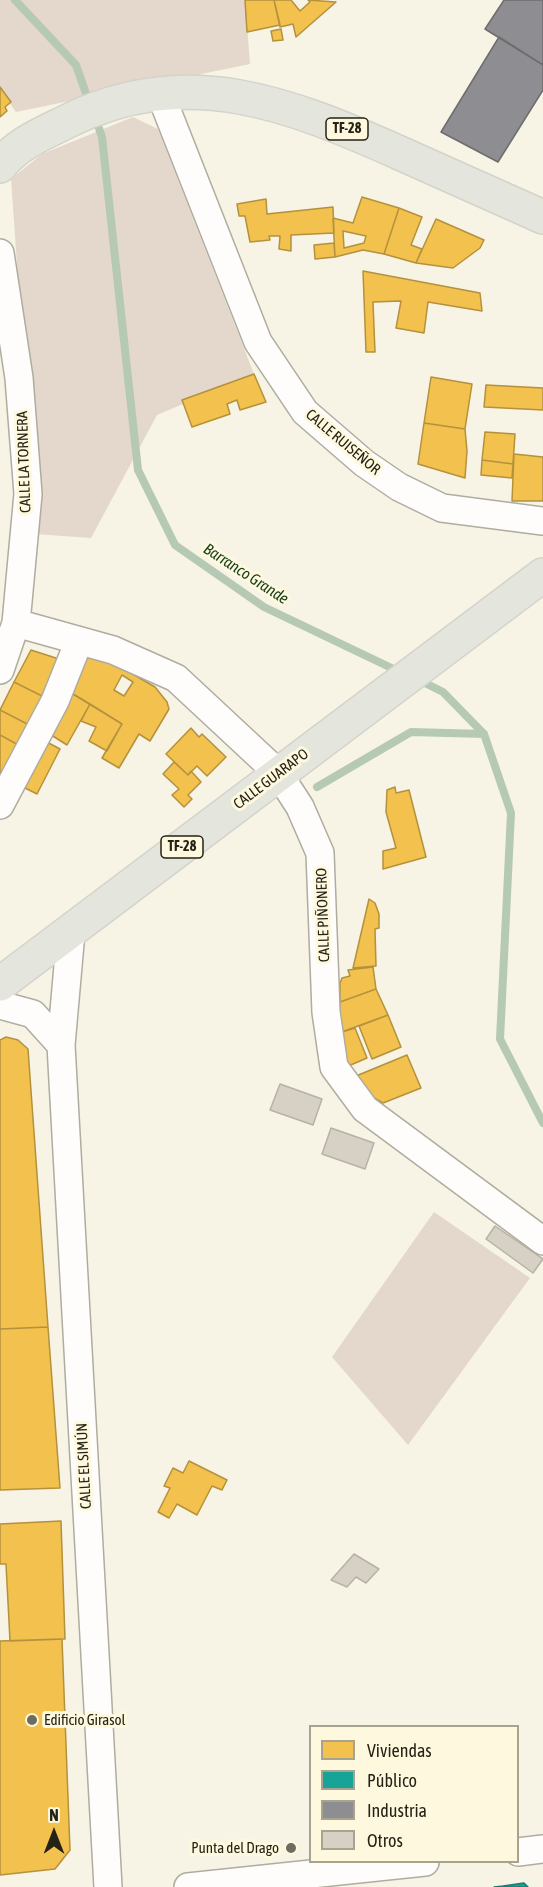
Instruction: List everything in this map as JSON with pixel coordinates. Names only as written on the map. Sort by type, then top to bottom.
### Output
[{"type":"main road","name":"TF-28","points":[[0,166],[30,141],[80,116],[149,95],[200,92],[240,96],[322,118],[543,218]]},
{"type":"main road","name":"CALLE GUARAPO","points":[[0,984],[363,709],[541,579]]},
{"type":"street","name":"CALLE RUISEÑOR","points":[[149,95],[258,342],[281,380],[305,412],[364,463],[399,487],[442,507],[543,521]]},
{"type":"street","name":"CALLE LA TORNERA","points":[[0,253],[20,378],[28,494],[16,623],[0,670]]},
{"type":"street","name":"CALLE PIÑONERO","points":[[16,623],[113,650],[176,678],[278,773],[300,807],[320,853],[327,1012],[334,1067],[365,1109],[543,1241]]},
{"type":"street","points":[[0,805],[55,701],[79,641]]},
{"type":"street","name":"CALLE EL SIMÚN","points":[[71,932],[61,1045],[108,1887]]},
{"type":"street","points":[[0,1005],[33,1014],[61,1045]]},
{"type":"street","points":[[519,1852],[543,1849]]},
{"type":"street","points":[[188,1887],[280,1882],[418,1863]]},
{"type":"shaded area","points":[[0,0],[245,0],[250,64],[16,112],[0,90]]},
{"type":"shaded area","points":[[133,117],[158,129],[254,374],[157,415],[91,538],[36,534],[11,179],[42,154]]},
{"type":"shaded area","points":[[434,1212],[530,1278],[408,1445],[332,1357]]},
{"type":"building: Viviendas","points":[[245,0],[274,0],[280,25],[247,32]]},
{"type":"building: Viviendas","points":[[274,0],[291,0],[300,11],[310,2],[308,0],[336,2],[296,37],[293,24],[280,27]]},
{"type":"building: Viviendas","points":[[281,29],[283,40],[273,41],[271,31]]},
{"type":"building: Viviendas","points":[[0,87],[11,102],[5,107],[7,111],[0,117]]},
{"type":"building: Viviendas","points":[[362,197],[399,208],[384,254],[363,250],[335,257],[333,218],[353,223]],"holes":[[[343,231],[366,236],[364,243],[344,248]]]},
{"type":"building: Viviendas","points":[[266,199],[267,214],[333,207],[334,233],[291,235],[291,251],[279,249],[280,236],[269,236],[270,240],[250,242],[245,216],[239,216],[237,204]]},
{"type":"building: Viviendas","points":[[399,208],[422,217],[411,245],[422,249],[416,263],[384,254]]},
{"type":"building: Viviendas","points":[[436,219],[484,240],[480,248],[453,268],[416,263]]},
{"type":"building: Viviendas","points":[[334,243],[335,257],[315,259],[314,245]]},
{"type":"building: Viviendas","points":[[363,271],[480,293],[482,311],[428,302],[424,333],[396,328],[401,301],[373,302],[375,352],[366,352]]},
{"type":"building: Viviendas","points":[[254,374],[266,402],[240,410],[237,400],[227,404],[230,414],[192,427],[182,400]]},
{"type":"building: Viviendas","points":[[431,377],[472,384],[465,429],[424,423]]},
{"type":"building: Viviendas","points":[[486,385],[543,388],[543,410],[484,407]]},
{"type":"building: Viviendas","points":[[424,423],[465,429],[467,451],[465,478],[418,464]]},
{"type":"building: Viviendas","points":[[485,432],[515,434],[513,464],[482,460]]},
{"type":"building: Viviendas","points":[[514,454],[543,457],[543,501],[512,501]]},
{"type":"building: Viviendas","points":[[482,460],[513,464],[512,478],[481,475]]},
{"type":"building: Viviendas","points":[[31,650],[62,660],[48,699],[14,682]]},
{"type":"building: Viviendas","points":[[84,658],[105,658],[155,687],[167,702],[169,709],[150,741],[139,734],[119,768],[102,758],[122,724],[68,691]],"holes":[[[122,675],[133,682],[124,696],[114,690]]]},
{"type":"building: Viviendas","points":[[14,682],[48,699],[33,727],[0,710]]},
{"type":"building: Viviendas","points":[[68,691],[90,704],[67,745],[48,733]]},
{"type":"building: Viviendas","points":[[90,704],[122,724],[107,751],[89,741],[96,727],[81,721]]},
{"type":"building: Viviendas","points":[[0,710],[33,727],[22,747],[0,735]]},
{"type":"building: Viviendas","points":[[191,728],[199,737],[202,734],[226,757],[207,776],[197,766],[188,775],[166,754]]},
{"type":"building: Viviendas","points":[[0,735],[22,747],[7,775],[0,772]]},
{"type":"building: Viviendas","points":[[43,740],[60,749],[37,794],[19,785]]},
{"type":"building: Viviendas","points":[[174,762],[188,775],[191,771],[201,782],[188,795],[192,799],[184,807],[172,795],[179,789],[163,774]]},
{"type":"building: Viviendas","points":[[395,787],[396,793],[409,790],[426,857],[383,869],[383,851],[396,848],[386,812],[387,790]]},
{"type":"building: Viviendas","points":[[369,899],[375,903],[379,914],[379,928],[375,929],[376,966],[353,968]]},
{"type":"building: Viviendas","points":[[373,967],[376,989],[340,1002],[340,983],[342,978],[350,976],[348,970]]},
{"type":"building: Viviendas","points":[[376,989],[388,1015],[339,1033],[340,1002]]},
{"type":"building: Viviendas","points":[[388,1015],[401,1047],[372,1059],[359,1026]]},
{"type":"building: Viviendas","points":[[355,1028],[367,1058],[346,1067],[339,1033]]},
{"type":"building: Viviendas","points":[[6,1037],[18,1040],[28,1049],[48,1327],[0,1329],[0,1040]]},
{"type":"building: Viviendas","points":[[407,1055],[421,1088],[383,1103],[360,1090],[356,1076]]},
{"type":"building: Viviendas","points":[[48,1327],[60,1488],[0,1490],[0,1329]]},
{"type":"building: Viviendas","points":[[189,1461],[227,1480],[222,1490],[212,1486],[197,1515],[177,1504],[169,1518],[158,1512],[170,1488],[164,1486],[173,1468],[183,1473]]},
{"type":"building: Viviendas","points":[[61,1521],[65,1639],[10,1641],[6,1564],[0,1564],[0,1524]]},
{"type":"building: Viviendas","name":"Edificio Girasol","points":[[62,1639],[70,1850],[55,1869],[0,1875],[0,1641]]},
{"type":"building: Público","points":[[524,1883],[528,1887],[494,1887],[503,1886]]},
{"type":"building: Industria","points":[[504,0],[543,0],[543,65],[485,29]]},
{"type":"building: Industria","points":[[499,37],[543,65],[543,90],[498,162],[441,132]]},
{"type":"building: Otros","points":[[280,1084],[322,1099],[313,1125],[270,1110]]},
{"type":"building: Otros","points":[[331,1128],[374,1143],[365,1169],[322,1154]]},
{"type":"building: Otros","points":[[495,1226],[543,1259],[533,1273],[486,1239]]},
{"type":"building: Otros","points":[[354,1554],[379,1569],[366,1583],[356,1577],[347,1587],[331,1580]]},
{"type":"waterway","name":"Barranco Grande","points":[[15,0],[76,65],[90,105]]},
{"type":"waterway","name":"Barranco Grande","points":[[95,117],[102,137],[138,470],[175,545],[264,607],[402,673]]},
{"type":"waterway","name":"Barranco Grande","points":[[417,679],[443,692],[484,734],[511,813],[500,1039],[543,1123]]},
{"type":"waterway","points":[[317,787],[411,732],[484,734]]},
{"type":"place","name":"Edificio Girasol","points":[[32,1720]]},
{"type":"place","name":"Punta del Drago","points":[[291,1848]]}]
